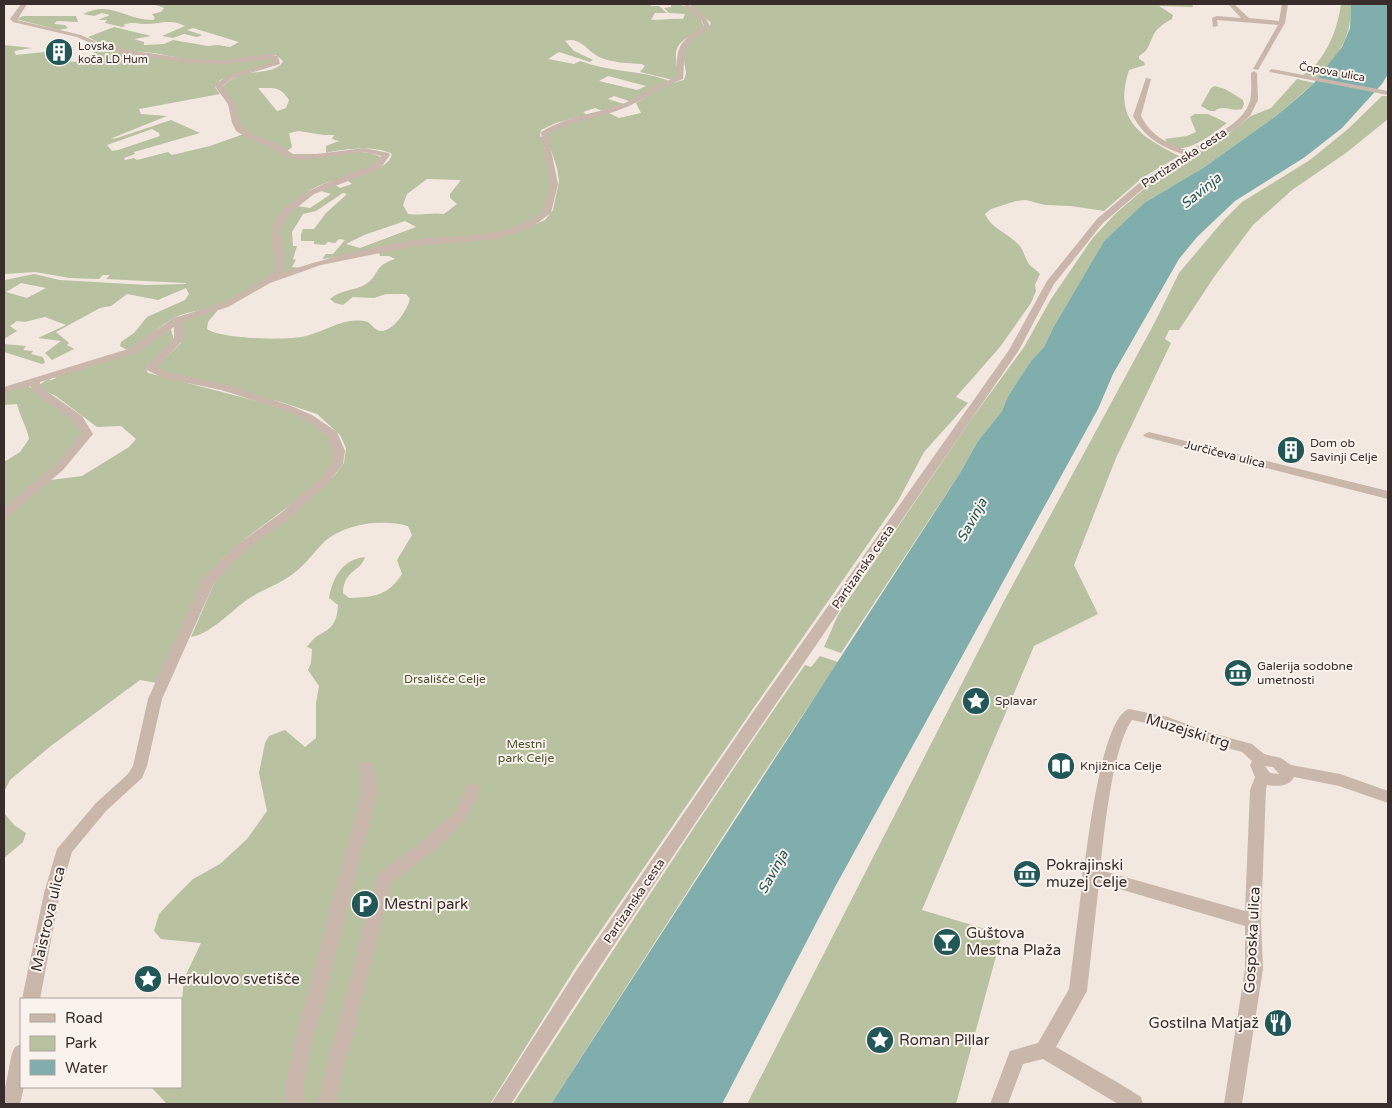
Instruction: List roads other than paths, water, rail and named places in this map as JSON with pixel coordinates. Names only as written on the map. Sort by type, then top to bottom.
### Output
[{"type":"street","points":[[4,390],[132,351],[176,320],[225,306],[264,283],[278,272],[280,266],[276,232],[284,214],[311,192],[377,166],[386,155],[380,152],[351,151],[294,157],[281,152],[272,144],[252,137],[239,129],[232,104],[219,90],[218,85],[223,81],[246,72],[269,68],[278,63],[279,60],[273,56],[243,61],[190,61],[122,51],[98,45],[79,36],[15,21],[13,19],[24,4]]},
{"type":"street","points":[[264,283],[318,263],[345,257],[415,243],[496,236],[529,226],[547,213],[554,184],[544,134],[560,124],[628,104],[663,84],[681,78],[679,50],[682,45],[707,27],[705,20],[686,4]]},
{"type":"street","points":[[1231,4],[1247,20]]},
{"type":"street","name":"Partizanska cesta","points":[[500,1104],[584,974],[756,719],[1014,350],[1050,283],[1100,221],[1148,180],[1233,126],[1247,114],[1254,100],[1282,23],[1285,4]]},
{"type":"street","points":[[1215,26],[1214,19],[1217,18],[1282,23]]},
{"type":"street","name":"Čopova ulica","points":[[1263,72],[1388,93]]},
{"type":"street","points":[[1148,79],[1137,116],[1140,123],[1158,142],[1188,153]]},
{"type":"street","name":"Maistrova ulica","points":[[31,998],[52,893],[65,849],[101,808],[134,778],[140,766],[163,678],[208,580],[238,550],[285,516],[324,481],[337,464],[339,451],[331,432],[308,417],[285,406],[223,388],[167,376],[151,368],[179,339],[179,328],[176,320]]},
{"type":"street","points":[[4,514],[54,472],[75,450],[86,434],[84,426],[65,408],[40,392],[35,386],[35,380]]},
{"type":"street","name":"Jurčičeva ulica","points":[[1149,435],[1388,495]]},
{"type":"street","name":"Muzejski trg","points":[[1044,1050],[1078,990],[1090,874],[1099,813],[1113,748],[1123,722],[1130,714],[1168,722],[1200,735],[1247,748],[1262,768]]},
{"type":"street","points":[[1262,768],[1270,760],[1280,764],[1287,770],[1340,780],[1388,797]]},
{"type":"street","points":[[295,1104],[294,1087],[302,1050],[370,790],[367,766]]},
{"type":"street","name":"Gosposka ulica","points":[[1233,1104],[1254,969],[1253,921],[1258,790],[1262,768]]},
{"type":"street","points":[[326,1104],[386,878],[426,848],[461,816],[473,789]]},
{"type":"street","points":[[1090,874],[1253,921]]},
{"type":"street","points":[[999,1104],[1016,1057],[1044,1050],[1134,1104]]},
{"type":"street","points":[[11,1104],[20,1058]]},
{"type":"water","name":"Savinja","points":[[1351,4],[1388,4],[1388,74],[1382,84],[1342,128],[1305,157],[1235,201],[1197,237],[1179,259],[1113,374],[1098,409],[835,887],[722,1104],[551,1104],[960,473],[978,441],[1002,411],[1008,396],[1031,361],[1044,347],[1053,328],[1104,241],[1144,203],[1203,168],[1276,116],[1314,83],[1342,47],[1350,28]]},
{"type":"place","name":"Lovska koča LD Hum","points":[[59,52]]},
{"type":"place","name":"Dom ob Savinji Celje","points":[[1291,450]]},
{"type":"place","name":"Galerija sodobne umetnosti","points":[[1238,673]]},
{"type":"place","name":"Splavar","points":[[976,701]]},
{"type":"place","name":"Knjižnica Celje","points":[[1061,766]]},
{"type":"place","name":"Pokrajinski muzej Celje","points":[[1027,874]]},
{"type":"place","name":"Mestni park","points":[[365,904]]},
{"type":"place","name":"Guštova Mestna Plaža","points":[[947,942]]},
{"type":"place","name":"Herkulovo svetišče","points":[[148,979]]},
{"type":"place","name":"Gostilna Matjaž","points":[[1278,1023]]},
{"type":"place","name":"Roman Pillar","points":[[880,1040]]},
{"type":"park label","name":"Drsališče Celje","points":[[445,679]]},
{"type":"park label","name":"Mestni park Celje","points":[[526,751]]}]
